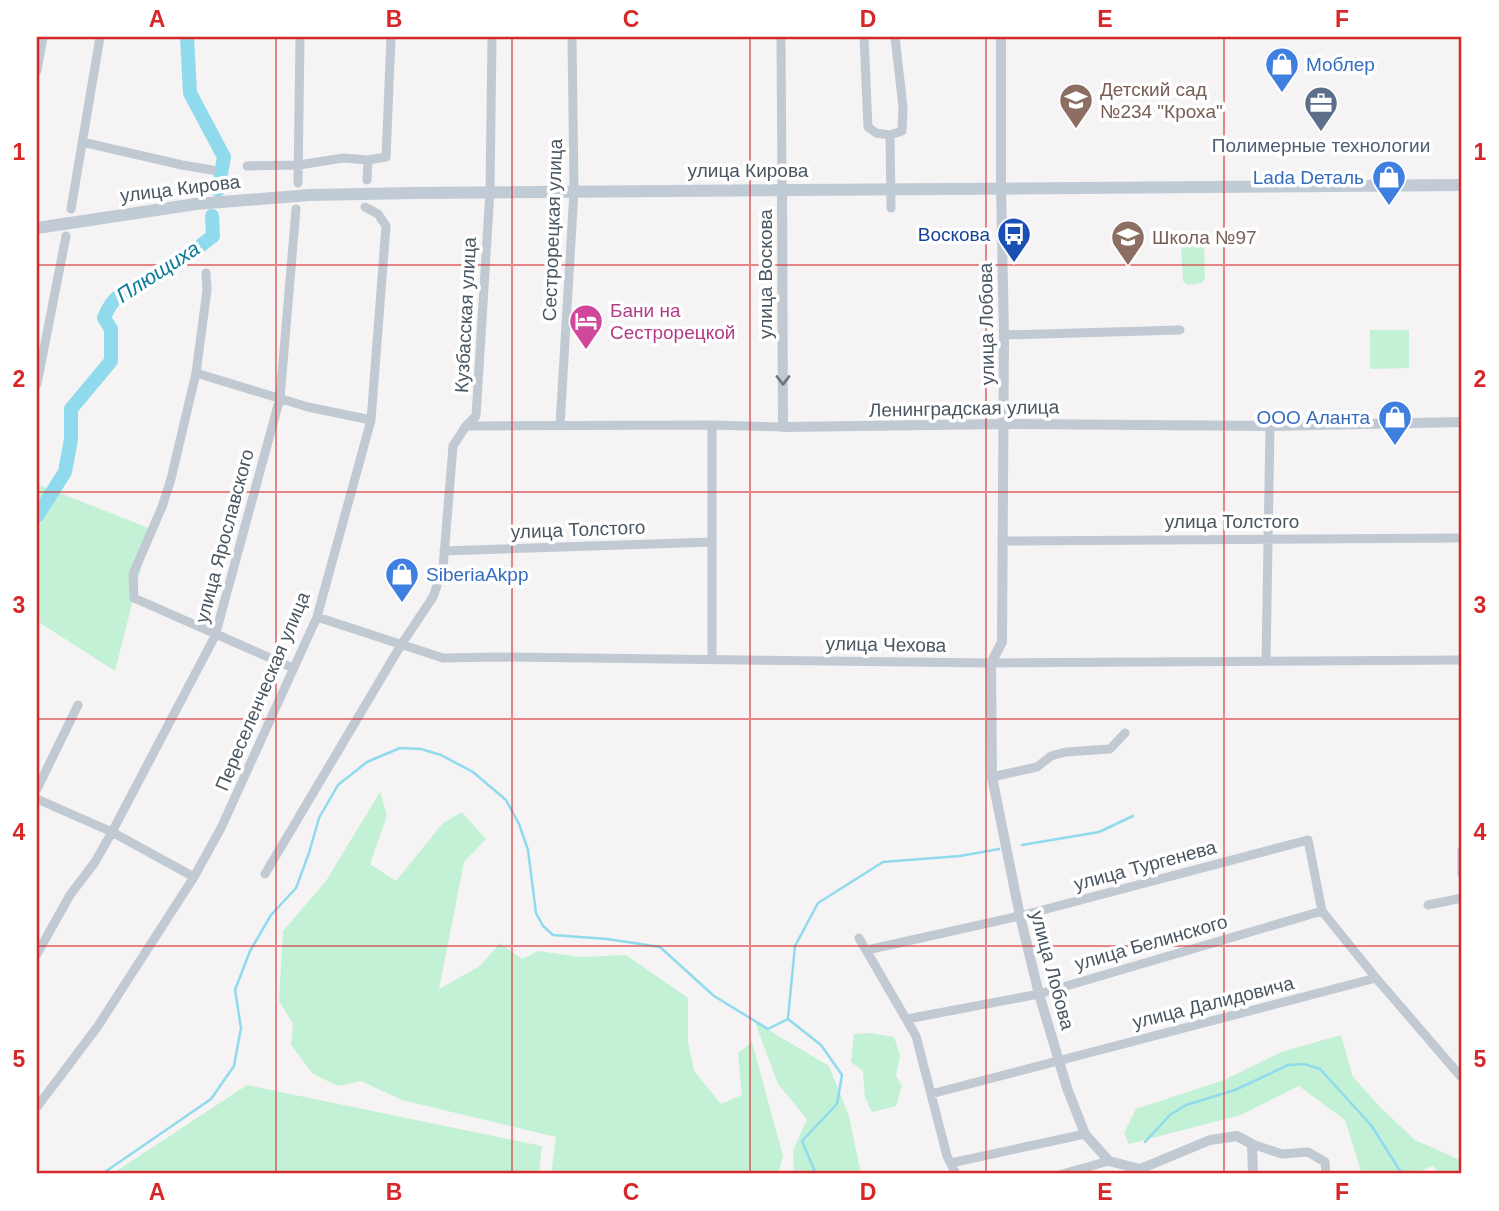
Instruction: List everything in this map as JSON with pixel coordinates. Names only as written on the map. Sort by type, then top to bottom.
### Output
[{"type":"main road","name":"улица Кирова","points":[[37,228],[196,204],[349,193],[1462,185]]},
{"type":"street","points":[[37,71],[43,37]]},
{"type":"street","points":[[71,209],[100,37]]},
{"type":"street","points":[[298,183],[300,37]]},
{"type":"street","points":[[247,166],[299,165],[343,158],[368,160],[386,157],[391,37]]},
{"type":"street","name":"Кузбасская улица","points":[[265,874],[401,645],[433,597],[443,568],[453,446],[476,416],[490,191],[492,37]]},
{"type":"street","name":"Сестрорецкая улица","points":[[560,425],[573,191],[572,37]]},
{"type":"street","name":"улица Воскова","points":[[781,37],[783,427]]},
{"type":"street","points":[[864,37],[868,127],[876,133],[890,135],[902,131],[903,107],[895,37]]},
{"type":"street","name":"улица Лобова","points":[[1001,37],[1003,642],[991,663],[992,777],[1039,994],[1085,1134],[1109,1161]]},
{"type":"street","points":[[890,135],[891,208]]},
{"type":"street","points":[[82,142],[212,170]]},
{"type":"street","points":[[366,180],[368,160]]},
{"type":"street","name":"Переселенческая улица","points":[[37,1107],[98,1026],[194,877],[221,828],[317,617],[371,420],[386,226],[378,214],[365,207]]},
{"type":"street","name":"улица Ярославского","points":[[37,954],[70,895],[95,862],[112,832],[215,636],[280,398],[296,209]]},
{"type":"street","points":[[37,384],[66,236]]},
{"type":"street","points":[[206,273],[208,290],[196,373],[171,479],[133,574],[134,598],[215,636],[293,668]]},
{"type":"street","points":[[1004,335],[1180,330]]},
{"type":"street","points":[[196,373],[309,407],[371,420]]},
{"type":"street","name":"Ленинградская улица","points":[[466,426],[1270,426],[1462,422]]},
{"type":"street","points":[[712,425],[712,659]]},
{"type":"street","points":[[1266,661],[1270,426]]},
{"type":"street","name":"улица Толстого","points":[[1002,541],[1462,538]]},
{"type":"street","name":"улица Толстого","points":[[444,551],[712,542]]},
{"type":"street","name":"улица Чехова","points":[[317,617],[443,659],[499,657],[991,663],[1462,660]]},
{"type":"street","points":[[37,789],[78,705]]},
{"type":"street","points":[[992,777],[1037,766],[1051,756],[1066,752],[1110,749],[1125,733]]},
{"type":"street","points":[[37,799],[112,832],[194,877]]},
{"type":"street","name":"улица Тургенева","points":[[867,950],[1020,916],[1308,840],[1322,911]]},
{"type":"street","points":[[1462,850],[1462,874]]},
{"type":"street","points":[[1428,905],[1462,898]]},
{"type":"street","points":[[1322,911],[1462,1078]]},
{"type":"street","name":"улица Белинского","points":[[907,1019],[1039,994],[1322,911]]},
{"type":"street","points":[[859,938],[916,1036],[956,1174]]},
{"type":"street","name":"улица Далидовича","points":[[931,1094],[1376,978]]},
{"type":"street","points":[[951,1163],[1085,1134]]},
{"type":"street","points":[[1062,1174],[1109,1161],[1142,1171],[1210,1140],[1237,1136],[1282,1154],[1308,1152],[1325,1162],[1326,1174]]},
{"type":"street","points":[[1252,1144],[1253,1174]]},
{"type":"green space","points":[[1186,240],[1199,240],[1204,244],[1205,279],[1201,283],[1187,285],[1183,281],[1181,245]]},
{"type":"green space","points":[[1370,330],[1409,330],[1409,368],[1370,369]]},
{"type":"green space","points":[[37,484],[151,529],[115,671],[37,621]]},
{"type":"green space","points":[[380,792],[387,816],[370,864],[396,881],[443,823],[462,812],[486,839],[464,862],[439,989],[480,966],[500,943],[522,959],[538,951],[581,957],[626,955],[688,998],[688,1041],[694,1071],[721,1104],[742,1095],[738,1053],[752,1042],[783,1156],[778,1174],[551,1174],[556,1137],[402,1100],[361,1081],[338,1086],[313,1074],[291,1045],[293,1024],[279,1001],[283,931],[326,881]]},
{"type":"green space","points":[[755,1022],[829,1066],[849,1116],[861,1174],[794,1174],[793,1151],[807,1119],[778,1084]]},
{"type":"green space","points":[[870,1033],[894,1037],[900,1055],[896,1076],[902,1086],[896,1106],[872,1112],[865,1097],[863,1071],[851,1062],[854,1034]]},
{"type":"green space","points":[[1341,1035],[1353,1077],[1415,1140],[1462,1161],[1462,1174],[1440,1174],[1433,1166],[1413,1174],[1362,1174],[1345,1120],[1299,1086],[1241,1115],[1129,1144],[1124,1133],[1136,1109],[1224,1080],[1281,1052]]},
{"type":"green space","points":[[247,1085],[542,1146],[539,1174],[112,1174]]},
{"type":"waterway","name":"Плющиха","points":[[187,37],[190,93],[224,157],[218,190]]},
{"type":"waterway","name":"Плющиха","points":[[37,516],[65,472],[71,439],[71,409],[111,361],[111,329],[104,318],[108,308],[119,295],[173,267],[213,236],[212,216]]},
{"type":"waterway","points":[[102,1174],[211,1099],[234,1066],[241,1028],[235,990],[250,951],[271,915],[296,888],[319,818],[338,785],[367,762],[400,748],[421,749],[441,755],[473,772],[506,800],[519,824],[528,850],[536,913],[543,926],[553,935],[660,947],[714,996],[768,1029],[788,1019],[821,1045],[842,1075],[837,1104],[802,1141],[816,1174]]},
{"type":"waterway","points":[[1022,845],[1099,832],[1133,816]]},
{"type":"waterway","points":[[788,1018],[795,946],[818,903],[883,862],[960,856],[999,849]]},
{"type":"waterway","points":[[1145,1142],[1170,1115],[1186,1105],[1235,1090],[1288,1065],[1304,1064],[1320,1069],[1371,1125],[1402,1174]]},
{"type":"place","name":"Моблер","points":[[1282,94]]},
{"type":"place","name":"Детский сад №234 \"Кроха\"","points":[[1076,130]]},
{"type":"place","name":"Полимерные технологии","points":[[1321,133]]},
{"type":"place","name":"Lada Dеталь","points":[[1389,207]]},
{"type":"place","name":"Воскова","points":[[1014,264]]},
{"type":"place","name":"Школа №97","points":[[1128,267]]},
{"type":"place","name":"Бани на Сестрорецкой","points":[[586,351]]},
{"type":"place","name":"ООО Аланта","points":[[1395,447]]},
{"type":"place","name":"SiberiaAkpp","points":[[402,604]]}]
